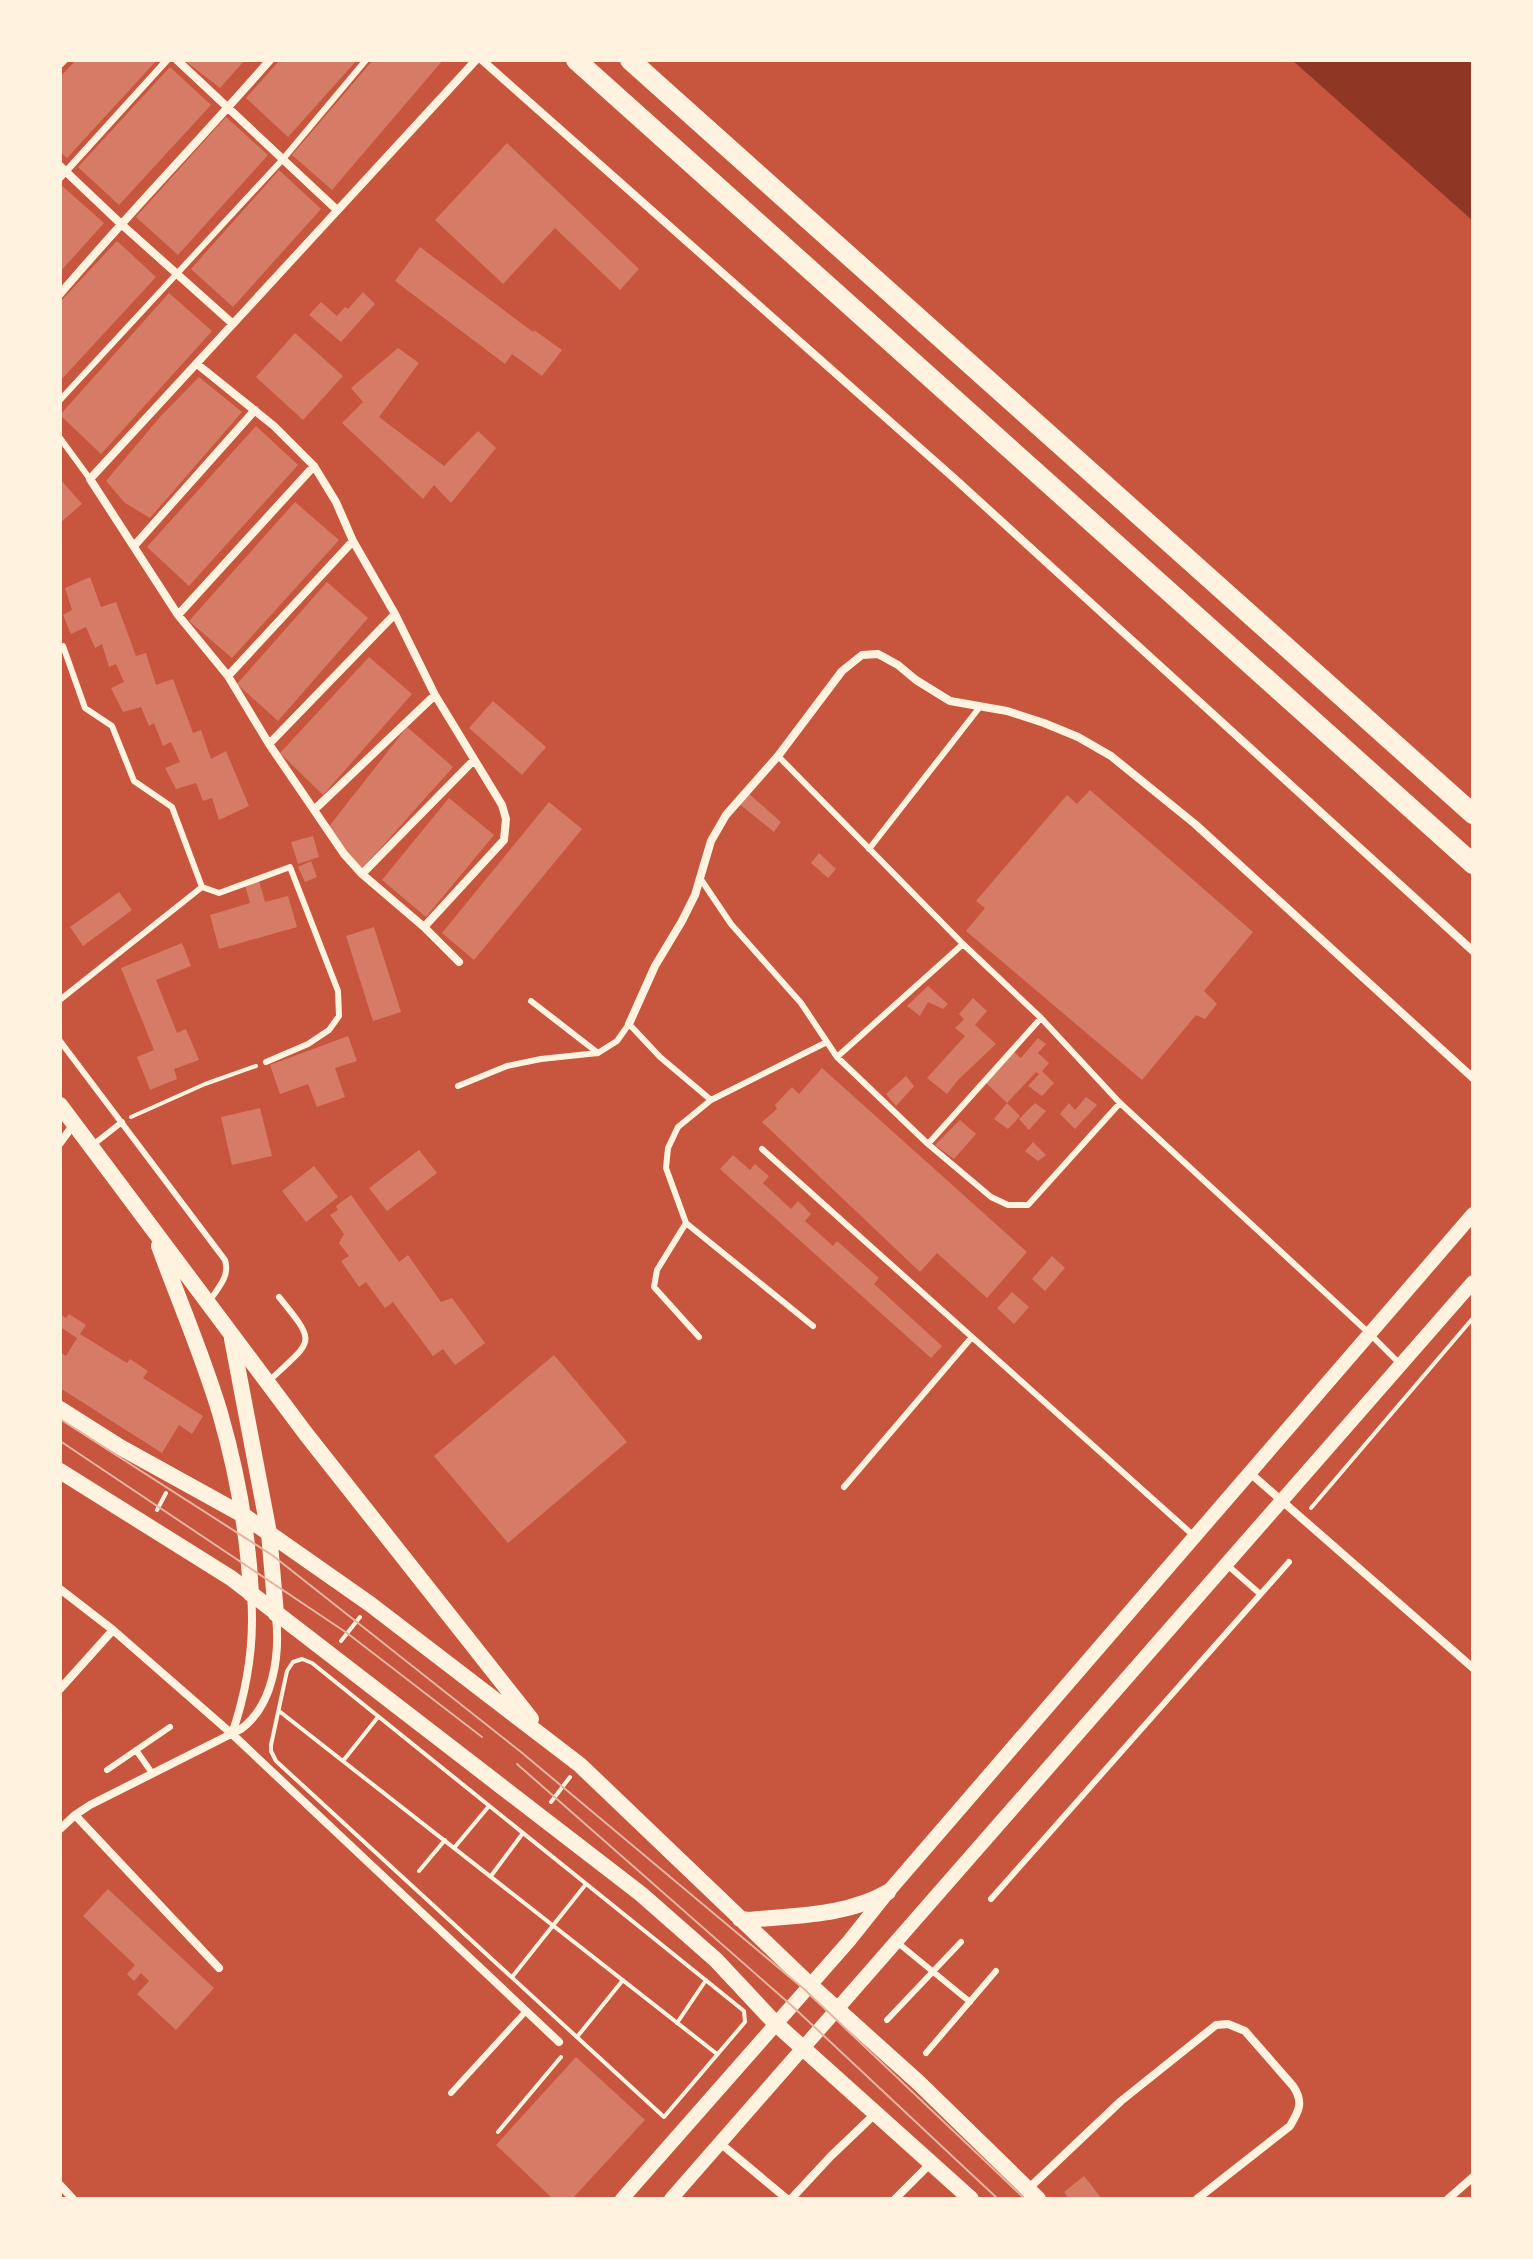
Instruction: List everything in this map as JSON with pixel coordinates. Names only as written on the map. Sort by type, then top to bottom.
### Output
[{"type":"main road","points":[[576,60],[1473,864]]},
{"type":"main road","points":[[630,60],[1473,814]]},
{"type":"main road","points":[[60,1105],[306,1434],[547,1740]]},
{"type":"main road","points":[[153,1229],[219,1411],[243,1515],[251,1594]]},
{"type":"main road","points":[[230,1332],[269,1533],[276,1614]]},
{"type":"main road","points":[[60,1409],[120,1447],[243,1515],[370,1604],[580,1765],[1033,2194]]},
{"type":"main road","points":[[60,1471],[221,1572],[641,1894],[716,1960],[775,2023],[971,2199]]},
{"type":"main road","points":[[740,1919],[861,1905],[888,1892]]},
{"type":"street","points":[[167,60],[62,172],[233,324]]},
{"type":"street","points":[[177,60],[337,210]]},
{"type":"street","points":[[60,294],[120,223],[270,60]]},
{"type":"street","points":[[459,962],[344,854],[269,744],[228,676],[178,615],[90,479],[476,60]]},
{"type":"street","points":[[482,60],[955,479],[1473,951]]},
{"type":"street","points":[[197,364],[293,443],[314,466],[336,502],[353,541],[395,614],[435,695],[502,805],[506,819],[504,840],[424,927]]},
{"type":"street","points":[[134,546],[255,410]]},
{"type":"street","points":[[178,615],[314,466]]},
{"type":"street","points":[[228,676],[353,541]]},
{"type":"street","points":[[269,744],[395,614]]},
{"type":"street","points":[[629,1024],[655,966],[689,908],[711,841],[726,815],[778,756],[842,671],[862,655],[878,654],[950,701],[1007,711],[1044,723],[1078,737],[1111,756],[1195,824],[1473,1078]]},
{"type":"street","points":[[314,810],[435,695]]},
{"type":"street","points":[[362,874],[474,760]]},
{"type":"street","points":[[60,1143],[74,1124]]},
{"type":"street","points":[[622,2199],[849,1941],[1473,1214]]},
{"type":"street","points":[[671,2199],[1473,1282]]},
{"type":"street","points":[[1250,1473],[1473,1668]]},
{"type":"street","points":[[60,1589],[113,1630],[232,1734],[559,2042]]},
{"type":"street","points":[[232,1734],[245,1695],[251,1655],[251,1594]]},
{"type":"street","points":[[60,1829],[90,1805],[249,1723],[267,1692],[275,1667],[278,1640],[276,1614]]},
{"type":"street","points":[[60,1689],[113,1630]]},
{"type":"street","points":[[75,1815],[219,1968]]},
{"type":"street","points":[[1033,2194],[1121,2101],[1216,2025],[1228,2024],[1245,2031],[1293,2086],[1300,2103],[1290,2126],[1197,2199]]},
{"type":"street","points":[[720,2143],[789,2199],[876,2113]]},
{"type":"street","points":[[895,2199],[931,2163]]},
{"type":"street","points":[[1448,2199],[1473,2177]]},
{"type":"street","points":[[60,2185],[73,2199]]},
{"type":"lane","points":[[60,400],[283,159],[366,60]]},
{"type":"lane","points":[[60,438],[90,479]]},
{"type":"lane","points":[[63,646],[85,708],[112,726],[134,781],[172,807],[202,887]]},
{"type":"lane","points":[[869,849],[979,708]]},
{"type":"lane","points":[[778,756],[963,944],[1041,1018],[1120,1103],[1400,1364]]},
{"type":"lane","points":[[202,887],[219,893],[290,867],[338,991],[339,1016],[329,1030],[308,1044],[266,1062]]},
{"type":"lane","points":[[700,878],[731,924],[801,1003],[837,1057],[928,1144],[991,1197],[1008,1205],[1028,1205],[1120,1103]]},
{"type":"lane","points":[[61,999],[202,887]]},
{"type":"lane","points":[[837,1057],[963,944]]},
{"type":"lane","points":[[531,1001],[598,1053]]},
{"type":"lane","points":[[928,1144],[1041,1018]]},
{"type":"lane","points":[[458,1086],[507,1066],[598,1053],[617,1041],[629,1024],[660,1057],[711,1100]]},
{"type":"lane","points":[[60,1041],[225,1260],[228,1269],[225,1278],[208,1303]]},
{"type":"lane","points":[[813,1326],[686,1223],[666,1168],[668,1148],[678,1127],[711,1100],[827,1042]]},
{"type":"lane","points":[[91,1146],[122,1122]]},
{"type":"lane","points":[[762,1149],[1195,1536]]},
{"type":"lane","points":[[686,1223],[657,1270],[654,1287],[699,1337]]},
{"type":"lane","points":[[268,1382],[303,1348],[307,1338],[303,1327],[279,1297]]},
{"type":"lane","points":[[844,1487],[972,1337]]},
{"type":"lane","points":[[991,1899],[1289,1562]]},
{"type":"lane","points":[[1226,1564],[1259,1593]]},
{"type":"lane","points":[[107,1770],[170,1727]]},
{"type":"lane","points":[[136,1750],[152,1773]]},
{"type":"lane","points":[[895,1941],[970,2002]]},
{"type":"lane","points":[[887,2020],[961,1942]]},
{"type":"lane","points":[[926,2053],[996,1971]]},
{"type":"lane","points":[[451,2093],[526,2011]]},
{"type":"path","points":[[122,1122],[137,1113],[266,1062]]},
{"type":"path","points":[[1302,1518],[1473,1318]]},
{"type":"path","points":[[302,1659],[312,1663],[378,1717],[740,2007],[746,2016],[745,2022],[664,2117],[276,1761],[271,1751],[289,1666],[302,1659]]},
{"type":"path","points":[[279,1711],[717,2054]]},
{"type":"path","points":[[343,1761],[378,1717]]},
{"type":"path","points":[[540,1816],[580,1765]]},
{"type":"path","points":[[454,1848],[489,1806]]},
{"type":"path","points":[[490,1876],[523,1833]]},
{"type":"path","points":[[419,1871],[445,1840]]},
{"type":"path","points":[[512,1977],[586,1884]]},
{"type":"path","points":[[677,2023],[706,1980]]},
{"type":"shaded area","points":[[1292,60],[1473,60],[1473,221]]},
{"type":"building","points":[[76,60],[157,60],[67,158],[60,152],[60,77]]},
{"type":"building","points":[[184,60],[245,60],[220,88]]},
{"type":"building","points":[[280,60],[357,60],[288,137],[246,98]]},
{"type":"building","points":[[373,60],[443,60],[332,190],[292,155]]},
{"type":"building","points":[[170,67],[211,105],[119,205],[78,167]]},
{"type":"building","points":[[226,117],[268,155],[178,255],[136,217]]},
{"type":"building","points":[[507,143],[639,269],[620,290],[555,228],[503,284],[435,220]]},
{"type":"building","points":[[279,170],[321,209],[233,307],[191,269]]},
{"type":"building","points":[[60,187],[104,223],[60,272]]},
{"type":"building","points":[[117,241],[156,277],[60,381],[60,302]]},
{"type":"building","points":[[420,247],[533,332],[562,350],[542,376],[512,354],[505,364],[395,281]]},
{"type":"building","points":[[363,292],[375,304],[341,342],[309,315],[321,302],[337,316]]},
{"type":"building","points":[[169,293],[212,331],[101,454],[60,415]]},
{"type":"building","points":[[295,333],[343,376],[303,420],[256,377]]},
{"type":"building","points":[[398,348],[419,363],[379,417],[444,466],[478,431],[496,448],[451,503],[434,485],[423,499],[342,423],[363,402],[351,388]]},
{"type":"building","points":[[199,377],[242,412],[150,518],[125,503],[106,481],[160,417]]},
{"type":"building","points":[[256,426],[298,465],[189,586],[147,547]]},
{"type":"building","points":[[60,479],[82,504],[60,523]]},
{"type":"building","points":[[295,502],[339,540],[232,658],[189,621]]},
{"type":"building","points":[[90,577],[101,607],[116,602],[136,656],[146,653],[156,685],[173,679],[193,733],[201,730],[211,759],[226,751],[249,806],[219,820],[212,798],[203,801],[196,783],[176,789],[165,768],[180,762],[171,742],[163,746],[154,723],[149,726],[141,707],[123,712],[111,688],[124,682],[116,664],[109,667],[102,644],[95,648],[86,627],[71,634],[63,615],[72,610],[65,588]]},
{"type":"building","points":[[327,582],[368,618],[278,721],[237,684]]},
{"type":"building","points":[[369,657],[412,694],[323,795],[280,753]]},
{"type":"building","points":[[493,701],[546,747],[522,775],[469,728]]},
{"type":"building","points":[[407,727],[453,767],[362,869],[327,829]]},
{"type":"building","points":[[1090,790],[1253,932],[1204,991],[1217,1004],[1205,1019],[1196,1015],[1142,1080],[966,931],[985,908],[976,901],[1067,795],[1077,804]]},
{"type":"building","points":[[748,793],[781,822],[774,832],[737,802]]},
{"type":"building","points":[[449,798],[494,835],[426,917],[382,880]]},
{"type":"building","points":[[549,802],[582,829],[474,960],[442,933]]},
{"type":"building","points":[[313,836],[319,857],[298,864],[291,842]]},
{"type":"building","points":[[819,853],[836,869],[828,878],[811,863]]},
{"type":"building","points":[[311,861],[317,877],[305,882],[298,867]]},
{"type":"building","points":[[259,881],[265,902],[288,896],[297,927],[219,949],[210,915],[250,903],[245,885]]},
{"type":"building","points":[[119,892],[132,910],[83,946],[70,927]]},
{"type":"building","points":[[374,927],[401,1012],[373,1021],[346,936]]},
{"type":"building","points":[[182,943],[191,966],[156,980],[177,1033],[186,1029],[199,1060],[174,1069],[177,1079],[150,1090],[137,1057],[154,1050],[121,968]]},
{"type":"building","points":[[928,986],[948,1004],[943,1009],[928,1002],[920,1016],[907,1006]]},
{"type":"building","points":[[973,998],[987,1011],[975,1025],[996,1044],[947,1094],[927,1078],[965,1036],[955,1028],[964,1019],[959,1014]]},
{"type":"building","points":[[348,1036],[357,1061],[335,1068],[345,1097],[317,1107],[308,1084],[280,1094],[270,1065]]},
{"type":"building","points":[[1038,1038],[1046,1044],[1038,1053],[1049,1063],[1042,1071],[1054,1083],[1042,1096],[1028,1086],[1039,1074],[1036,1072],[1007,1103],[984,1081],[1012,1050],[1021,1058]]},
{"type":"building","points":[[822,1068],[1027,1252],[987,1298],[937,1253],[920,1272],[762,1122],[777,1109],[775,1105],[792,1087],[799,1094]]},
{"type":"building","points":[[906,1076],[914,1086],[896,1106],[886,1094]]},
{"type":"building","points":[[1086,1097],[1097,1105],[1075,1129],[1060,1114],[1069,1103],[1075,1110]]},
{"type":"building","points":[[1007,1103],[1020,1116],[1008,1129],[994,1119]]},
{"type":"building","points":[[1035,1103],[1046,1111],[1029,1130],[1019,1119]]},
{"type":"building","points":[[260,1108],[272,1156],[232,1165],[221,1117]]},
{"type":"building","points":[[960,1120],[976,1134],[954,1159],[935,1145]]},
{"type":"building","points":[[1033,1142],[1046,1155],[1038,1161],[1025,1151]]},
{"type":"building","points":[[419,1150],[437,1173],[387,1211],[369,1188]]},
{"type":"building","points":[[733,1155],[750,1170],[755,1164],[769,1176],[763,1183],[791,1209],[798,1201],[811,1214],[805,1221],[833,1246],[837,1241],[879,1278],[874,1284],[942,1346],[931,1358],[720,1169]]},
{"type":"building","points":[[314,1166],[338,1197],[306,1222],[282,1191]]},
{"type":"building","points":[[351,1195],[399,1262],[408,1255],[441,1302],[452,1298],[485,1343],[455,1365],[443,1349],[433,1356],[393,1302],[385,1308],[366,1282],[359,1287],[341,1261],[349,1256],[339,1243],[344,1234],[330,1215]]},
{"type":"building","points":[[1052,1256],[1065,1268],[1045,1291],[1032,1279]]},
{"type":"building","points":[[1012,1292],[1029,1307],[1014,1324],[997,1308]]},
{"type":"building","points":[[60,1314],[66,1318],[69,1314],[86,1325],[80,1334],[127,1363],[130,1359],[148,1371],[143,1378],[203,1416],[192,1434],[179,1425],[162,1453],[60,1388],[60,1352],[66,1356],[77,1338],[60,1327]]},
{"type":"building","points":[[554,1355],[627,1442],[508,1543],[434,1456]]},
{"type":"building","points":[[108,1889],[214,1988],[176,2030],[137,1994],[149,1981],[141,1973],[134,1981],[127,1974],[135,1965],[83,1916]]},
{"type":"building","points":[[576,2057],[645,2120],[572,2199],[553,2199],[496,2145]]},
{"type":"building","points":[[1084,2176],[1102,2199],[1069,2199],[1064,2192]]},
{"type":"tram line","points":[[60,1419],[272,1555],[521,1752],[804,1989],[1025,2199]]},
{"type":"tram line","points":[[60,1441],[347,1633],[482,1737]]},
{"type":"tram line","points":[[517,1764],[791,2005],[998,2199]]}]
